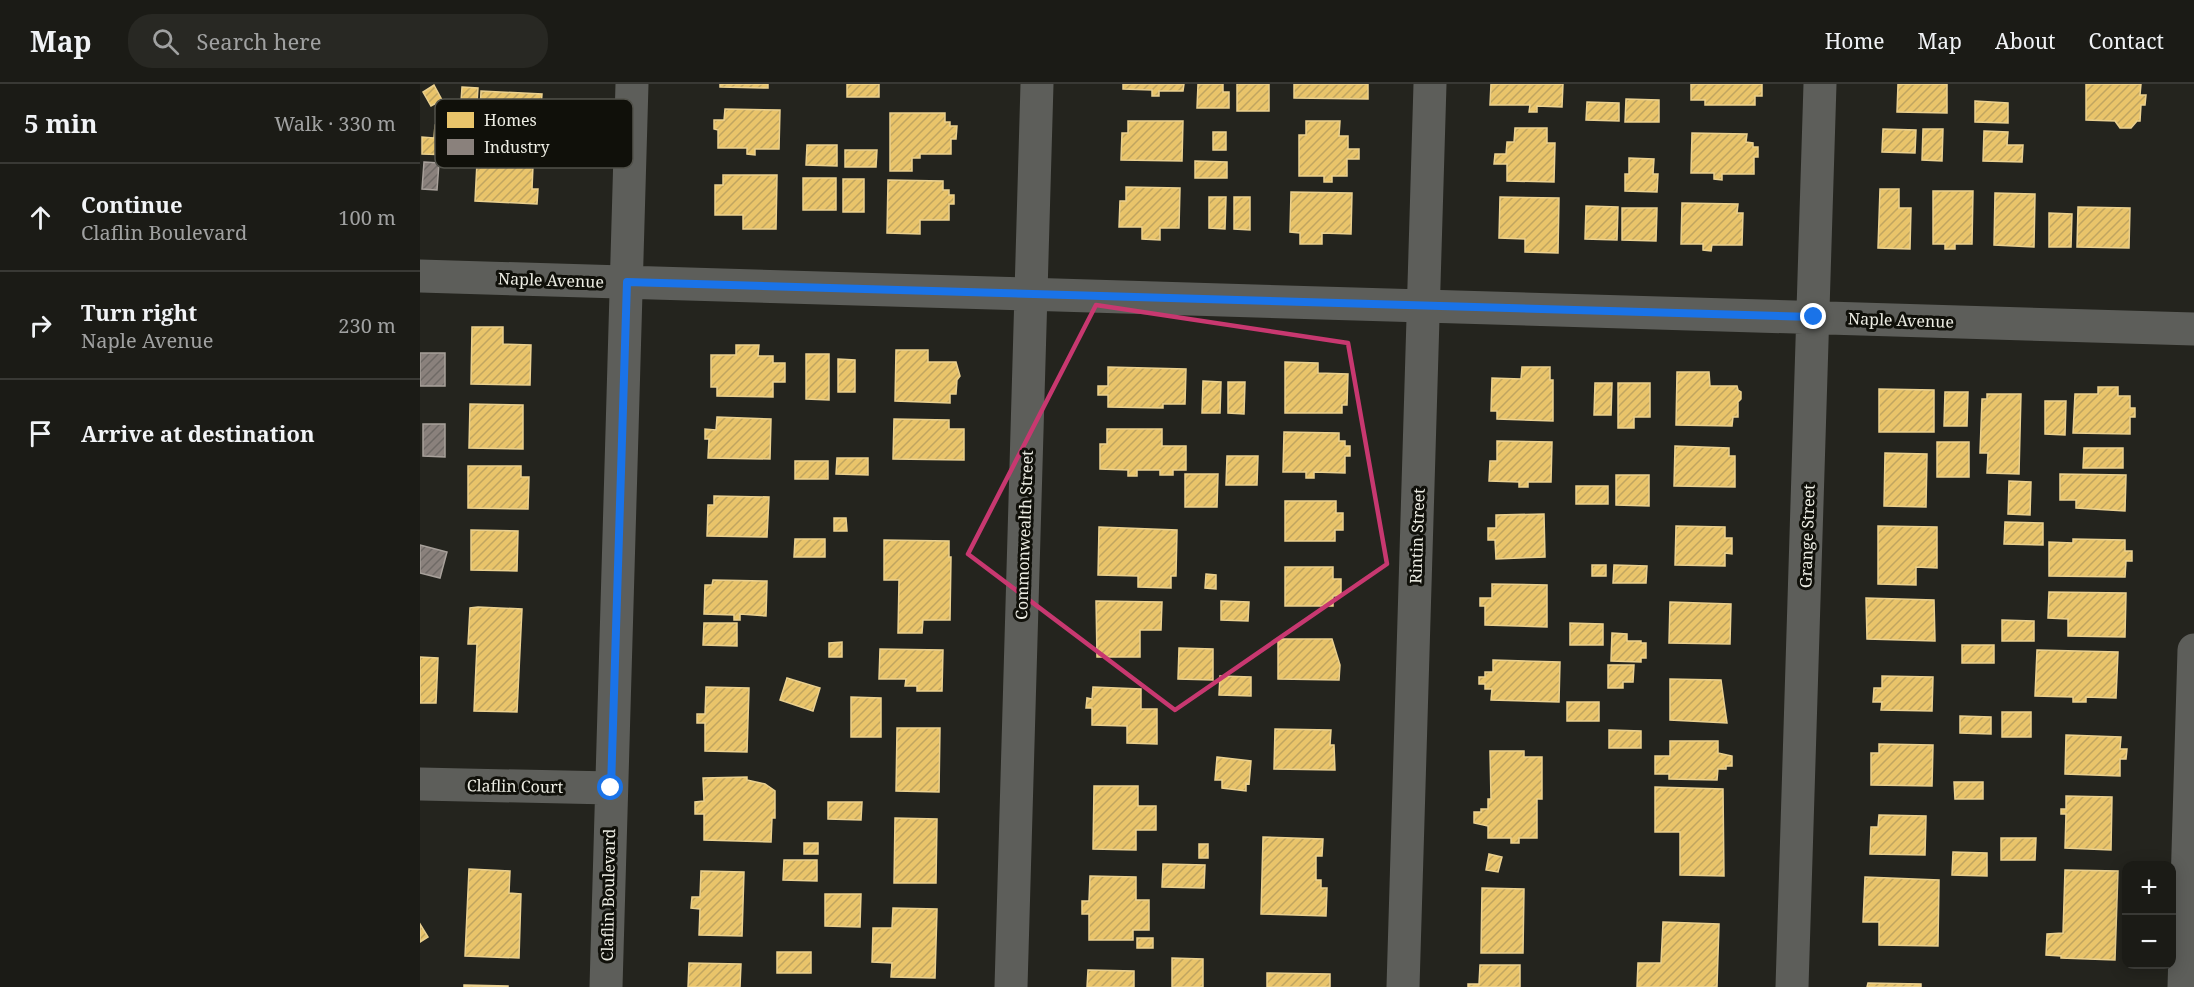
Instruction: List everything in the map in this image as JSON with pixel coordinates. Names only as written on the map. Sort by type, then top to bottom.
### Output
[{"type":"street","name":"Claflin Boulevard","points":[[632,84],[632,99]]},
{"type":"street","name":"Commonwealth Street","points":[[1011,987],[1037,84]]},
{"type":"street","name":"Rintin Street","points":[[1404,987],[1430,84]]},
{"type":"street","name":"Grange Street","points":[[1792,987],[1820,84]]},
{"type":"street","name":"Claflin Boulevard","points":[[606,987],[630,168]]},
{"type":"street","name":"Naple Avenue","points":[[420,276],[2194,329]]},
{"type":"street","points":[[2184,987],[2194,650]]},
{"type":"street","name":"Claflin Court","points":[[420,784],[611,788]]},
{"type":"highlighted area","points":[[1096,305],[1348,343],[1387,564],[1175,710],[968,554]]},
{"type":"building: Homes","points":[[720,84],[768,84],[768,88],[720,87]]},
{"type":"building: Homes","points":[[847,84],[879,84],[879,97],[847,97]]},
{"type":"building: Homes","points":[[1123,84],[1184,84],[1183,91],[1159,91],[1159,96],[1152,96],[1152,90],[1123,89]]},
{"type":"building: Homes","points":[[1198,84],[1223,84],[1223,92],[1229,92],[1229,108],[1197,108]]},
{"type":"building: Homes","points":[[1237,84],[1269,84],[1269,111],[1237,111]]},
{"type":"building: Homes","points":[[1294,84],[1368,84],[1368,99],[1294,98]]},
{"type":"building: Homes","points":[[1491,84],[1563,84],[1562,107],[1537,106],[1537,112],[1529,112],[1530,105],[1490,105]]},
{"type":"building: Homes","points":[[1691,84],[1762,84],[1762,96],[1755,96],[1755,105],[1705,105],[1705,100],[1691,100]]},
{"type":"building: Homes","points":[[1898,84],[1947,84],[1947,113],[1897,112]]},
{"type":"building: Homes","points":[[2086,84],[2141,84],[2140,95],[2146,95],[2145,105],[2141,105],[2140,121],[2137,121],[2131,128],[2120,128],[2115,121],[2086,120]]},
{"type":"building: Homes","points":[[434,85],[441,99],[435,99],[435,104],[431,106],[423,92]]},
{"type":"building: Homes","points":[[462,87],[478,88],[477,99],[461,99]]},
{"type":"building: Homes","points":[[481,91],[542,94],[542,99],[481,99]]},
{"type":"building: Homes","points":[[1626,99],[1659,100],[1659,122],[1625,122]]},
{"type":"building: Homes","points":[[1975,101],[2008,103],[2008,123],[1975,122]]},
{"type":"building: Homes","points":[[1587,102],[1619,103],[1619,121],[1586,120]]},
{"type":"building: Homes","points":[[725,109],[780,110],[779,149],[755,149],[755,155],[747,154],[747,148],[718,148],[718,130],[714,129],[714,120],[724,120]]},
{"type":"building: Homes","points":[[890,113],[945,113],[945,122],[950,122],[950,126],[957,126],[956,139],[951,139],[951,154],[920,154],[920,158],[912,158],[912,171],[890,171]]},
{"type":"building: Homes","points":[[1128,121],[1183,121],[1182,161],[1121,160],[1122,133],[1128,133]]},
{"type":"building: Homes","points":[[1306,121],[1340,121],[1339,136],[1348,136],[1348,149],[1359,149],[1359,159],[1347,159],[1347,176],[1332,176],[1332,182],[1324,182],[1324,176],[1299,176],[1299,135],[1306,135]]},
{"type":"building: Homes","points":[[435,125],[435,154],[422,154],[422,137],[434,138]]},
{"type":"building: Homes","points":[[1515,128],[1547,128],[1547,143],[1555,143],[1554,182],[1507,181],[1507,164],[1494,164],[1495,154],[1506,154],[1507,142],[1514,142]]},
{"type":"building: Homes","points":[[1883,129],[1916,130],[1915,153],[1882,152]]},
{"type":"building: Homes","points":[[1923,129],[1943,129],[1942,161],[1922,160]]},
{"type":"building: Homes","points":[[1984,131],[2008,132],[2007,145],[2023,145],[2022,162],[1983,161]]},
{"type":"building: Homes","points":[[1213,132],[1226,132],[1226,150],[1213,150]]},
{"type":"building: Homes","points":[[1692,133],[1747,134],[1746,142],[1753,143],[1753,147],[1758,147],[1758,157],[1754,157],[1754,174],[1722,174],[1722,180],[1714,179],[1714,173],[1691,173]]},
{"type":"building: Homes","points":[[807,145],[837,145],[837,166],[806,165]]},
{"type":"building: Homes","points":[[845,150],[877,150],[876,167],[845,167]]},
{"type":"building: Homes","points":[[1629,158],[1654,159],[1653,174],[1658,174],[1657,192],[1625,191],[1625,174],[1629,174]]},
{"type":"building: Homes","points":[[1195,161],[1227,162],[1227,178],[1195,178]]},
{"type":"building: Homes","points":[[477,168],[533,168],[532,189],[538,189],[537,204],[475,201]]},
{"type":"building: Homes","points":[[723,175],[777,175],[776,229],[743,229],[743,215],[715,215],[715,185],[723,185]]},
{"type":"building: Homes","points":[[803,178],[836,178],[836,210],[803,210]]},
{"type":"building: Homes","points":[[843,179],[864,179],[864,212],[843,212]]},
{"type":"building: Homes","points":[[888,180],[943,181],[943,190],[949,190],[949,195],[954,195],[954,204],[949,204],[949,220],[920,220],[920,234],[887,233]]},
{"type":"building: Homes","points":[[1126,187],[1180,188],[1179,228],[1160,228],[1160,240],[1142,239],[1142,227],[1119,227],[1120,201],[1126,201]]},
{"type":"building: Homes","points":[[1880,189],[1899,189],[1899,208],[1911,208],[1910,249],[1878,248]]},
{"type":"building: Homes","points":[[1933,191],[1973,191],[1972,244],[1955,244],[1955,249],[1945,249],[1945,244],[1933,244]]},
{"type":"building: Homes","points":[[1291,192],[1352,193],[1351,234],[1322,233],[1322,244],[1300,244],[1300,233],[1290,232]]},
{"type":"building: Homes","points":[[1995,193],[2035,194],[2034,247],[1994,245]]},
{"type":"building: Homes","points":[[1209,197],[1226,197],[1225,229],[1209,228]]},
{"type":"building: Homes","points":[[1234,197],[1250,197],[1250,230],[1234,229]]},
{"type":"building: Homes","points":[[1500,197],[1559,198],[1558,253],[1525,252],[1525,239],[1499,238]]},
{"type":"building: Homes","points":[[1682,203],[1738,204],[1737,213],[1743,213],[1742,245],[1712,245],[1711,251],[1703,250],[1703,244],[1681,244]]},
{"type":"building: Homes","points":[[1586,206],[1618,207],[1617,240],[1585,239]]},
{"type":"building: Homes","points":[[2078,207],[2130,208],[2129,248],[2077,247]]},
{"type":"building: Homes","points":[[1622,208],[1657,208],[1656,241],[1622,240]]},
{"type":"building: Homes","points":[[2049,213],[2072,214],[2071,247],[2049,247]]},
{"type":"building: Homes","points":[[472,327],[503,327],[503,344],[531,345],[530,385],[471,384]]},
{"type":"building: Homes","points":[[736,345],[759,345],[758,356],[773,356],[773,363],[785,363],[785,382],[773,382],[773,397],[717,396],[717,387],[711,387],[711,355],[736,355]]},
{"type":"building: Homes","points":[[896,350],[928,350],[928,362],[956,362],[960,376],[957,380],[956,394],[950,394],[950,403],[895,401]]},
{"type":"building: Homes","points":[[806,354],[829,354],[829,400],[806,399]]},
{"type":"building: Homes","points":[[838,359],[855,360],[855,392],[838,392]]},
{"type":"building: Homes","points":[[1285,362],[1318,363],[1318,373],[1348,374],[1347,405],[1342,405],[1342,413],[1285,413]]},
{"type":"building: Homes","points":[[1108,367],[1186,369],[1185,404],[1163,404],[1163,408],[1108,407],[1108,395],[1098,395],[1098,386],[1108,386]]},
{"type":"building: Homes","points":[[1522,367],[1550,367],[1550,380],[1553,380],[1553,421],[1497,419],[1497,411],[1491,411],[1492,378],[1521,379]]},
{"type":"building: Homes","points":[[1677,372],[1709,372],[1710,386],[1737,386],[1741,392],[1741,399],[1738,402],[1738,417],[1733,417],[1732,426],[1676,425]]},
{"type":"building: Homes","points":[[1203,381],[1221,382],[1220,413],[1202,413]]},
{"type":"building: Homes","points":[[1228,382],[1245,382],[1244,414],[1228,413]]},
{"type":"building: Homes","points":[[1595,383],[1612,383],[1611,415],[1594,415]]},
{"type":"building: Homes","points":[[1618,383],[1650,383],[1650,417],[1634,417],[1634,428],[1618,428]]},
{"type":"building: Homes","points":[[2098,387],[2118,387],[2118,396],[2130,396],[2130,408],[2135,408],[2135,417],[2130,417],[2130,434],[2073,433],[2075,394],[2098,394]]},
{"type":"building: Homes","points":[[1879,389],[1934,390],[1934,432],[1879,432]]},
{"type":"building: Homes","points":[[1945,392],[1968,392],[1967,426],[1944,426]]},
{"type":"building: Homes","points":[[1987,394],[2021,394],[2019,474],[1987,473],[1988,453],[1980,453],[1982,399],[1987,399]]},
{"type":"building: Homes","points":[[2045,401],[2066,401],[2065,435],[2045,434]]},
{"type":"building: Homes","points":[[470,404],[523,405],[523,449],[469,448]]},
{"type":"building: Homes","points":[[717,417],[771,419],[770,459],[708,458],[709,439],[705,439],[705,429],[716,430]]},
{"type":"building: Homes","points":[[894,419],[949,420],[949,429],[964,429],[964,460],[893,459]]},
{"type":"building: Homes","points":[[1107,429],[1162,429],[1162,446],[1186,446],[1186,470],[1173,470],[1173,475],[1160,475],[1160,470],[1137,470],[1137,476],[1128,476],[1128,470],[1100,469],[1100,444],[1107,444]]},
{"type":"building: Homes","points":[[1284,432],[1339,433],[1339,441],[1345,441],[1345,446],[1350,446],[1350,456],[1345,456],[1345,473],[1314,472],[1314,478],[1306,478],[1306,472],[1283,472]]},
{"type":"building: Homes","points":[[1497,441],[1552,442],[1551,482],[1528,482],[1528,487],[1519,487],[1519,482],[1489,481],[1490,461],[1497,461]]},
{"type":"building: Homes","points":[[1937,442],[1969,442],[1969,477],[1937,477]]},
{"type":"building: Homes","points":[[1675,446],[1729,448],[1729,456],[1735,456],[1735,487],[1674,486]]},
{"type":"building: Homes","points":[[2084,448],[2123,448],[2123,468],[2083,468]]},
{"type":"building: Homes","points":[[1885,453],[1927,454],[1926,507],[1884,506]]},
{"type":"building: Homes","points":[[1227,456],[1258,456],[1257,485],[1226,485]]},
{"type":"building: Homes","points":[[837,458],[868,458],[868,475],[836,474]]},
{"type":"building: Homes","points":[[795,461],[828,461],[828,479],[795,479]]},
{"type":"building: Homes","points":[[468,466],[521,466],[521,477],[529,477],[528,509],[468,508]]},
{"type":"building: Homes","points":[[1185,474],[1218,474],[1217,507],[1185,507]]},
{"type":"building: Homes","points":[[2060,474],[2126,475],[2125,511],[2076,508],[2076,500],[2060,500]]},
{"type":"building: Homes","points":[[1616,475],[1649,475],[1649,506],[1616,505]]},
{"type":"building: Homes","points":[[2009,481],[2031,482],[2030,515],[2008,514]]},
{"type":"building: Homes","points":[[1576,486],[1608,486],[1608,504],[1576,504]]},
{"type":"building: Homes","points":[[714,496],[769,497],[767,537],[707,536],[708,505],[714,505]]},
{"type":"building: Homes","points":[[1285,501],[1336,501],[1336,513],[1343,513],[1343,530],[1335,530],[1335,541],[1285,541]]},
{"type":"building: Homes","points":[[1544,514],[1545,557],[1496,559],[1495,540],[1488,540],[1488,528],[1496,528],[1496,515]]},
{"type":"building: Homes","points":[[834,518],[846,518],[847,531],[834,531]]},
{"type":"building: Homes","points":[[2005,522],[2043,523],[2043,545],[2004,544]]},
{"type":"building: Homes","points":[[1676,526],[1725,527],[1725,538],[1732,538],[1732,554],[1725,553],[1725,566],[1675,565]]},
{"type":"building: Homes","points":[[1878,526],[1937,527],[1937,568],[1916,567],[1916,585],[1878,584]]},
{"type":"building: Homes","points":[[1099,527],[1177,530],[1176,576],[1171,576],[1171,588],[1138,587],[1138,576],[1098,575]]},
{"type":"building: Homes","points":[[471,530],[518,531],[517,571],[471,570]]},
{"type":"building: Homes","points":[[795,539],[825,539],[825,557],[794,557]]},
{"type":"building: Homes","points":[[2073,539],[2125,540],[2125,551],[2132,551],[2132,561],[2126,561],[2125,577],[2049,576],[2049,542],[2073,543]]},
{"type":"building: Homes","points":[[884,540],[949,541],[950,620],[923,620],[922,633],[898,633],[899,580],[884,580]]},
{"type":"building: Homes","points":[[1592,565],[1606,565],[1606,576],[1592,576]]},
{"type":"building: Homes","points":[[1614,565],[1647,566],[1646,583],[1613,583]]},
{"type":"building: Homes","points":[[1285,567],[1333,567],[1333,579],[1341,579],[1341,596],[1333,596],[1333,606],[1285,606]]},
{"type":"building: Homes","points":[[1206,574],[1216,575],[1216,589],[1205,588]]},
{"type":"building: Homes","points":[[713,580],[767,581],[766,616],[740,614],[740,620],[734,620],[734,615],[704,614],[705,585],[712,585]]},
{"type":"building: Homes","points":[[1492,584],[1547,585],[1547,627],[1485,625],[1485,606],[1480,606],[1480,598],[1492,598]]},
{"type":"building: Homes","points":[[2049,592],[2126,593],[2125,637],[2068,636],[2068,619],[2048,618]]},
{"type":"building: Homes","points":[[1866,598],[1934,600],[1935,641],[1867,639]]},
{"type":"building: Homes","points":[[1096,601],[1162,602],[1161,630],[1140,630],[1140,657],[1097,657]]},
{"type":"building: Homes","points":[[1221,601],[1249,602],[1248,621],[1221,620]]},
{"type":"building: Homes","points":[[1670,602],[1731,604],[1730,644],[1669,643]]},
{"type":"building: Homes","points":[[470,608],[522,609],[517,712],[474,711],[477,644],[468,644]]},
{"type":"building: Homes","points":[[2002,620],[2034,621],[2034,641],[2002,641]]},
{"type":"building: Homes","points":[[704,623],[737,623],[737,646],[703,645]]},
{"type":"building: Homes","points":[[1570,623],[1603,624],[1603,645],[1570,645]]},
{"type":"building: Homes","points":[[1612,633],[1627,634],[1627,641],[1646,643],[1646,658],[1641,658],[1641,662],[1611,661]]},
{"type":"building: Homes","points":[[1278,639],[1332,639],[1340,665],[1339,680],[1278,679]]},
{"type":"building: Homes","points":[[842,642],[842,657],[829,657],[829,643]]},
{"type":"building: Homes","points":[[1962,645],[1994,645],[1994,663],[1962,663]]},
{"type":"building: Homes","points":[[1179,648],[1213,649],[1213,680],[1178,679]]},
{"type":"building: Homes","points":[[880,649],[943,650],[942,691],[917,691],[917,686],[905,686],[906,679],[879,679]]},
{"type":"building: Homes","points":[[2037,650],[2118,652],[2116,698],[2086,697],[2086,702],[2073,702],[2073,697],[2035,696]]},
{"type":"building: Homes","points":[[420,657],[438,658],[436,703],[420,703]]},
{"type":"building: Homes","points":[[1493,660],[1560,662],[1559,702],[1491,700],[1492,689],[1485,689],[1485,684],[1479,684],[1479,677],[1485,677],[1485,672],[1493,672]]},
{"type":"building: Homes","points":[[1608,665],[1634,665],[1633,682],[1623,682],[1623,688],[1608,688]]},
{"type":"building: Homes","points":[[1220,676],[1251,677],[1251,696],[1219,695]]},
{"type":"building: Homes","points":[[1882,676],[1933,677],[1932,711],[1881,710],[1882,702],[1873,702],[1874,688],[1882,688]]},
{"type":"building: Homes","points":[[787,678],[820,688],[813,711],[780,700]]},
{"type":"building: Homes","points":[[1670,679],[1721,680],[1727,723],[1670,720]]},
{"type":"building: Homes","points":[[706,687],[749,688],[747,752],[705,751],[705,723],[697,723],[697,714],[705,714]]},
{"type":"building: Homes","points":[[1093,687],[1141,689],[1141,709],[1157,709],[1157,744],[1127,743],[1127,726],[1092,725],[1092,708],[1086,708],[1087,698],[1092,699]]},
{"type":"building: Homes","points":[[851,697],[881,698],[881,737],[851,737]]},
{"type":"building: Homes","points":[[1567,702],[1599,702],[1599,721],[1567,721]]},
{"type":"building: Homes","points":[[2002,712],[2031,712],[2031,737],[2002,737]]},
{"type":"building: Homes","points":[[1960,716],[1991,717],[1991,734],[1960,733]]},
{"type":"building: Homes","points":[[897,728],[940,728],[939,792],[896,791]]},
{"type":"building: Homes","points":[[1275,729],[1331,730],[1330,745],[1334,745],[1335,770],[1274,769]]},
{"type":"building: Homes","points":[[1609,730],[1641,731],[1641,748],[1609,748]]},
{"type":"building: Homes","points":[[2066,735],[2121,737],[2120,749],[2127,749],[2126,759],[2120,759],[2120,776],[2065,774]]},
{"type":"building: Homes","points":[[1670,741],[1718,741],[1718,753],[1732,756],[1732,766],[1718,769],[1717,780],[1669,779],[1669,774],[1655,774],[1655,756],[1670,756]]},
{"type":"building: Homes","points":[[1879,744],[1933,745],[1932,786],[1871,785],[1871,753],[1879,753]]},
{"type":"building: Homes","points":[[1490,751],[1524,751],[1524,757],[1542,757],[1542,799],[1537,799],[1537,838],[1519,838],[1519,843],[1511,843],[1511,838],[1488,838],[1488,826],[1474,823],[1474,812],[1488,809],[1488,799],[1491,799]]},
{"type":"building: Homes","points":[[1217,757],[1251,761],[1249,784],[1246,783],[1246,791],[1222,788],[1222,780],[1215,780]]},
{"type":"building: Homes","points":[[747,777],[747,780],[765,784],[775,791],[775,818],[772,818],[771,842],[704,840],[704,814],[695,814],[695,802],[704,801],[703,778]]},
{"type":"building: Homes","points":[[1954,782],[1983,782],[1983,799],[1955,799]]},
{"type":"building: Homes","points":[[1094,786],[1138,786],[1138,806],[1156,806],[1156,830],[1136,830],[1136,850],[1093,849]]},
{"type":"building: Homes","points":[[1655,787],[1723,789],[1724,876],[1680,875],[1680,832],[1655,832]]},
{"type":"building: Homes","points":[[2066,796],[2112,797],[2111,850],[2065,848],[2066,814],[2061,814],[2061,809],[2066,809]]},
{"type":"building: Homes","points":[[828,802],[862,802],[861,820],[828,819]]},
{"type":"building: Homes","points":[[1879,815],[1926,816],[1925,855],[1870,854],[1871,827],[1878,827]]},
{"type":"building: Homes","points":[[895,818],[937,819],[936,883],[894,883]]},
{"type":"building: Homes","points":[[1263,837],[1323,839],[1322,856],[1316,856],[1316,880],[1321,880],[1321,888],[1327,888],[1326,916],[1261,914]]},
{"type":"building: Homes","points":[[2001,838],[2036,838],[2035,860],[2001,860]]},
{"type":"building: Homes","points":[[804,843],[818,843],[818,854],[804,854]]},
{"type":"building: Homes","points":[[1199,844],[1208,844],[1208,858],[1199,858]]},
{"type":"building: Homes","points":[[1953,852],[1987,853],[1987,876],[1952,875]]},
{"type":"building: Homes","points":[[1489,854],[1502,857],[1498,872],[1486,870]]},
{"type":"building: Homes","points":[[784,860],[817,860],[817,881],[783,880]]},
{"type":"building: Homes","points":[[1163,864],[1205,865],[1204,888],[1162,887]]},
{"type":"building: Homes","points":[[469,869],[510,871],[509,893],[521,894],[519,958],[465,956]]},
{"type":"building: Homes","points":[[2065,870],[2118,871],[2115,960],[2061,958],[2061,956],[2046,955],[2047,934],[2063,933]]},
{"type":"building: Homes","points":[[701,871],[744,872],[742,936],[699,935],[700,909],[691,908],[692,897],[700,897]]},
{"type":"building: Homes","points":[[1090,876],[1136,877],[1136,900],[1149,900],[1149,930],[1133,930],[1133,940],[1089,940],[1089,914],[1082,914],[1082,901],[1089,901]]},
{"type":"building: Homes","points":[[1865,877],[1939,880],[1938,946],[1879,945],[1879,922],[1863,922]]},
{"type":"building: Homes","points":[[1482,888],[1524,889],[1523,953],[1481,953]]},
{"type":"building: Homes","points":[[825,894],[861,894],[860,927],[825,926]]},
{"type":"building: Homes","points":[[893,908],[937,909],[935,978],[891,977],[892,963],[872,962],[873,928],[892,928]]},
{"type":"building: Homes","points":[[1663,922],[1719,924],[1717,987],[1637,987],[1638,963],[1661,963]]},
{"type":"building: Homes","points":[[420,924],[428,937],[420,942]]},
{"type":"building: Homes","points":[[1137,938],[1153,938],[1153,948],[1137,948]]},
{"type":"building: Homes","points":[[777,952],[811,952],[811,973],[777,973]]},
{"type":"building: Homes","points":[[1172,958],[1203,959],[1203,987],[1172,987]]},
{"type":"building: Homes","points":[[689,963],[741,964],[740,987],[688,987]]},
{"type":"building: Homes","points":[[1480,965],[1520,965],[1520,987],[1468,987],[1468,984],[1479,984]]},
{"type":"building: Homes","points":[[1088,970],[1134,971],[1134,987],[1087,987]]},
{"type":"building: Homes","points":[[1267,973],[1330,974],[1330,987],[1267,987]]},
{"type":"building: Homes","points":[[1868,983],[1921,984],[1921,987],[1867,987]]},
{"type":"building: Homes","points":[[464,985],[508,986],[508,987],[464,987]]},
{"type":"building: Industry","points":[[424,162],[435,163],[435,168],[439,168],[437,190],[422,189]]},
{"type":"building: Industry","points":[[420,353],[445,353],[445,386],[420,386]]},
{"type":"building: Industry","points":[[423,424],[445,424],[445,457],[423,456]]},
{"type":"building: Industry","points":[[420,545],[447,552],[440,578],[420,573]]},
{"type":"route","points":[[611,788],[627,282],[1814,317]]}]
